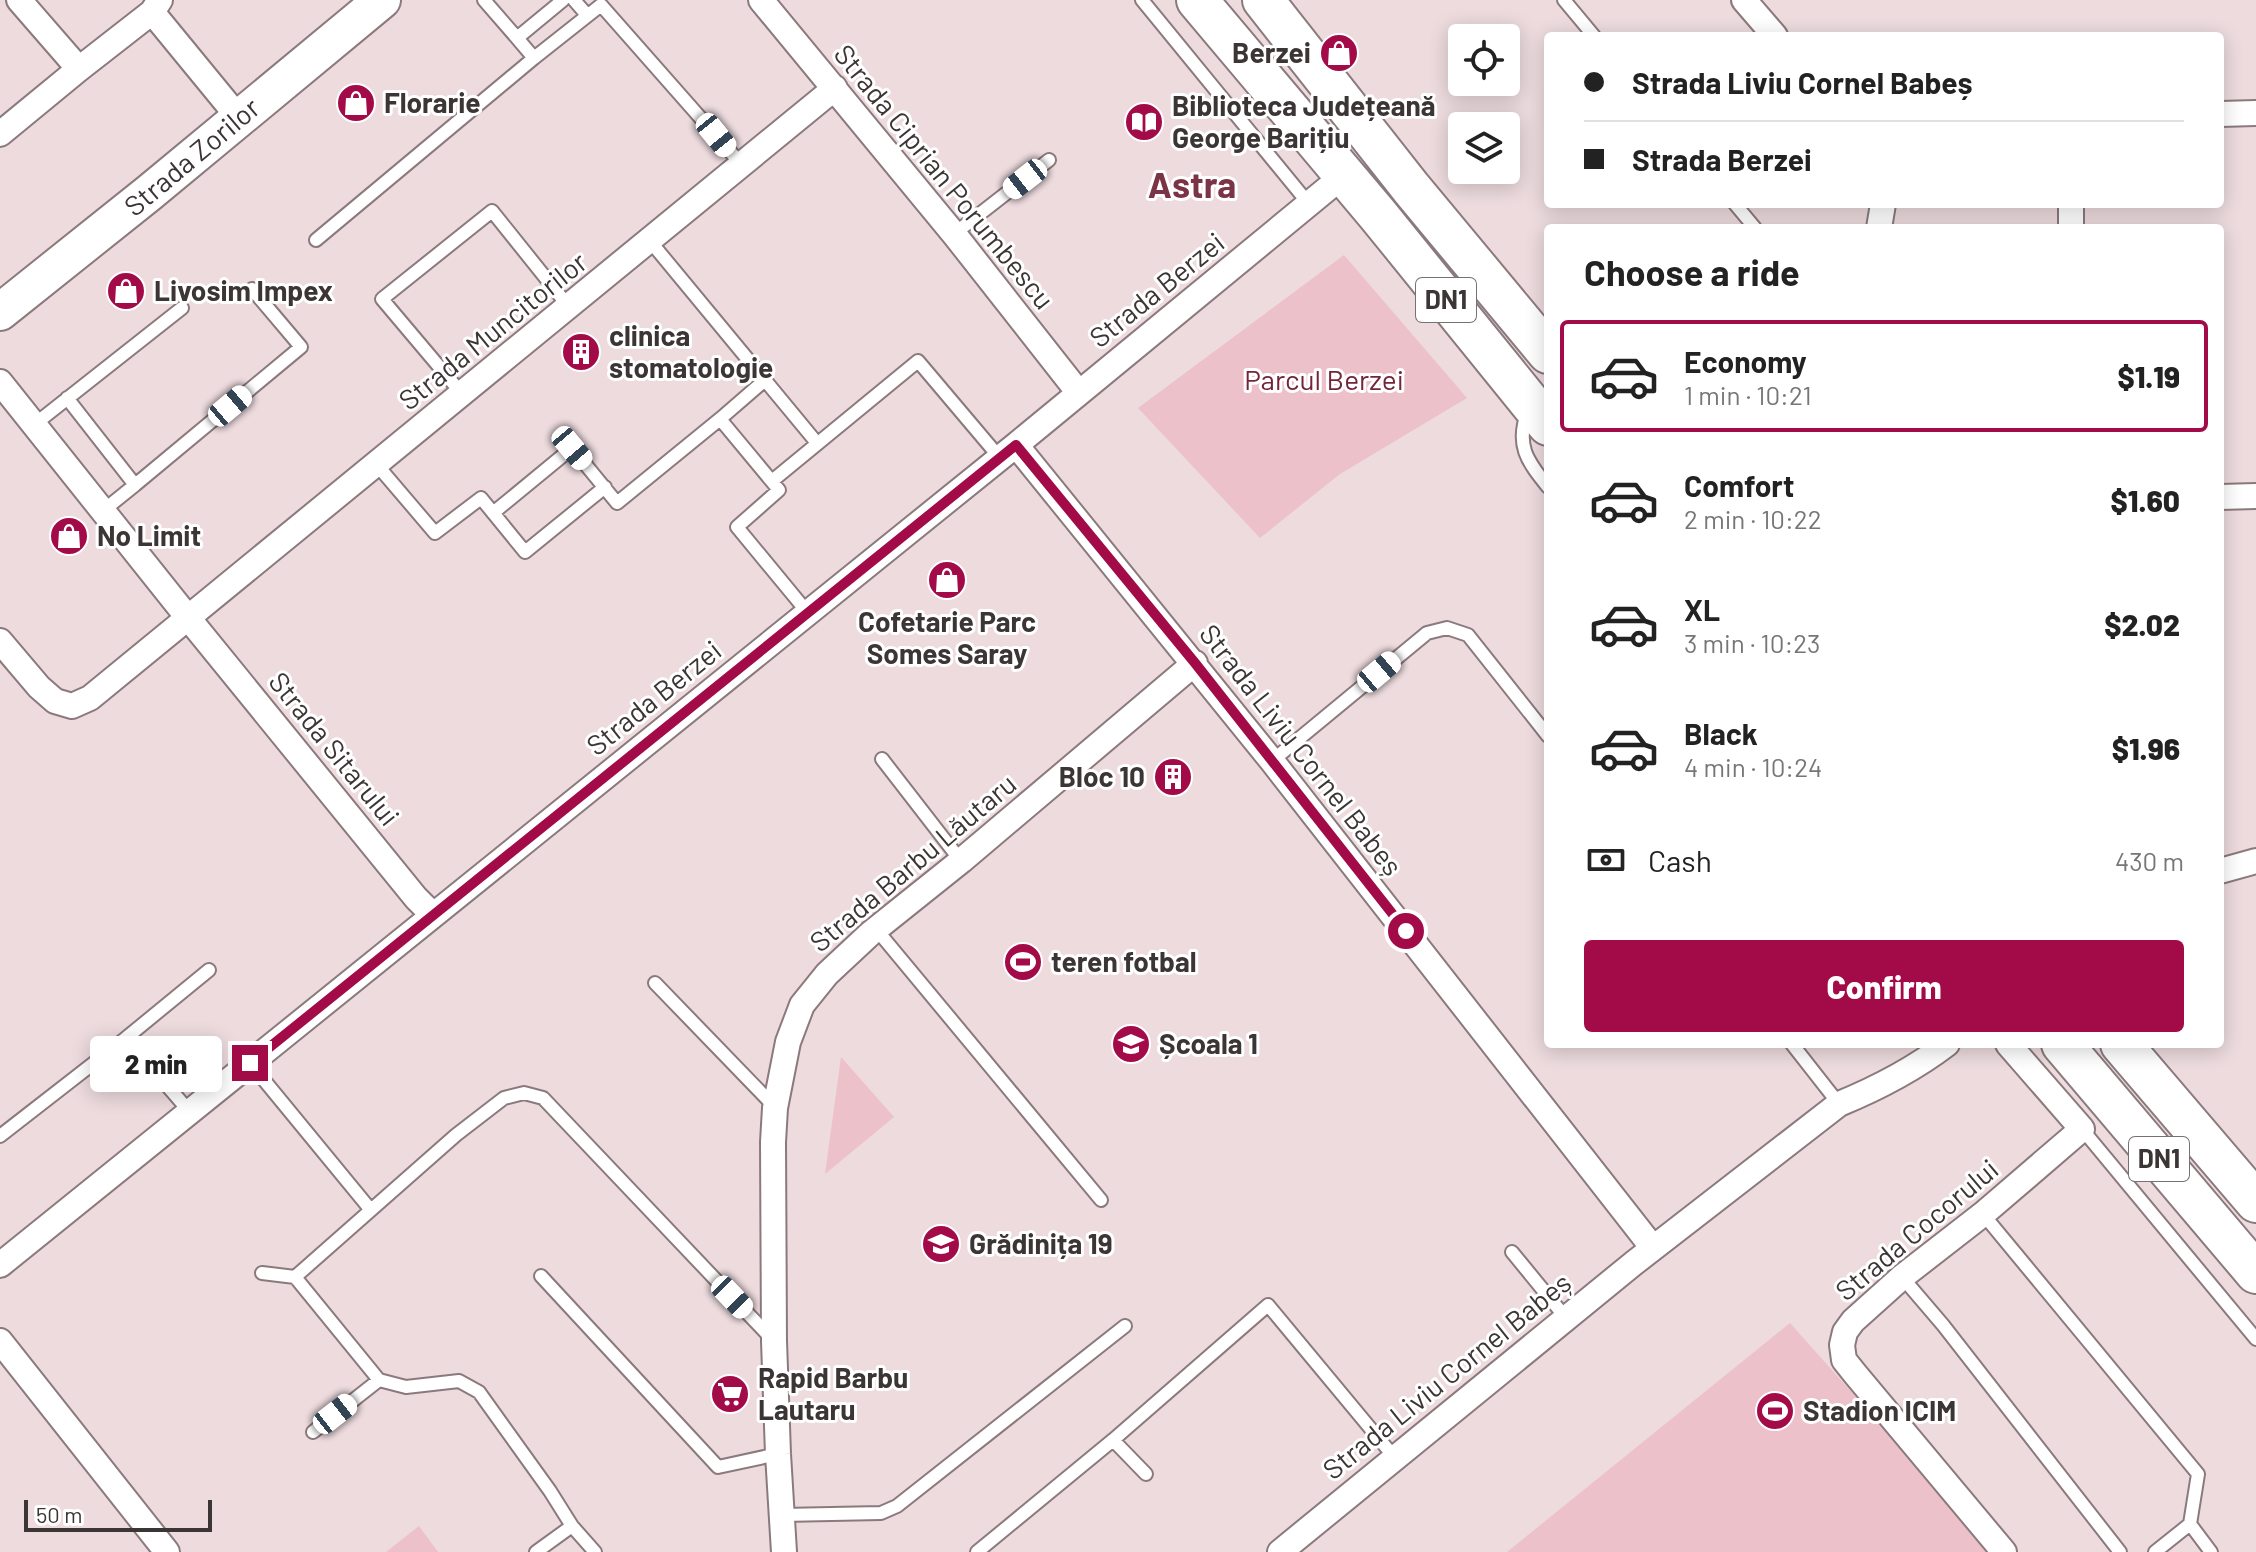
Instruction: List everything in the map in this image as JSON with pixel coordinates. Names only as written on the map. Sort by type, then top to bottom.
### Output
[{"type":"main road","name":"DN1","points":[[1197,0],[1539,414]]},
{"type":"main road","name":"DN1","points":[[1263,0],[1411,188],[1544,348]]},
{"type":"main road","name":"DN1","points":[[2065,1048],[2256,1273]]},
{"type":"main road","name":"DN1","points":[[2124,1048],[2256,1202]]},
{"type":"street","points":[[19,0],[79,69]]},
{"type":"street","name":"Strada Ciprian Porumbescu","points":[[761,0],[954,234],[1079,393]]},
{"type":"street","points":[[1744,0],[1772,32]]},
{"type":"street","name":"Strada Zorilor","points":[[0,312],[379,1]]},
{"type":"street","points":[[0,134],[156,6],[239,118]]},
{"type":"street","name":"Strada Muncitorilor","points":[[189,619],[835,88]]},
{"type":"street","points":[[2224,114],[2256,113]]},
{"type":"street","name":"Strada Berzei","points":[[0,1265],[1008,451],[1344,175]]},
{"type":"street","name":"Strada Sitarului","points":[[0,382],[189,619],[433,915]]},
{"type":"street","name":"Strada Liviu Cornel Babeș","points":[[1008,451],[1195,663],[1653,1248]]},
{"type":"street","points":[[2224,497],[2256,496]]},
{"type":"street","points":[[0,641],[39,687],[55,701],[72,706],[90,698],[189,619]]},
{"type":"street","name":"Strada Barbu Lăutaru","points":[[784,1552],[774,1341],[773,1157],[775,1108],[788,1042],[802,1005],[827,974],[876,929],[1195,663]]},
{"type":"street","points":[[2224,870],[2256,861]]},
{"type":"street","name":"Strada Liviu Cornel Babeș","points":[[1280,1552],[1653,1248],[1839,1104],[1874,1090],[1941,1048]]},
{"type":"street","points":[[2011,1048],[2082,1129]]},
{"type":"street","name":"Strada Cocorului","points":[[2004,1552],[1844,1360],[1842,1345],[1845,1332],[1853,1321],[2082,1129]]},
{"type":"street","points":[[0,1341],[167,1552]]},
{"type":"lane","points":[[484,0],[534,58]]},
{"type":"lane","points":[[517,38],[563,0]]},
{"type":"lane","points":[[574,0],[587,15]]},
{"type":"lane","points":[[1142,0],[1309,204]]},
{"type":"lane","points":[[1564,0],[1591,32]]},
{"type":"lane","points":[[316,240],[601,5],[742,165]]},
{"type":"lane","points":[[954,234],[1049,160]]},
{"type":"lane","points":[[1738,208],[1752,224]]},
{"type":"lane","points":[[463,395],[382,299],[492,211],[569,307]]},
{"type":"lane","points":[[650,241],[817,443]]},
{"type":"lane","points":[[104,510],[301,347],[252,289]]},
{"type":"lane","points":[[35,424],[182,308]]},
{"type":"lane","points":[[772,481],[918,361],[1008,451]]},
{"type":"lane","points":[[493,513],[572,448],[617,503],[765,380]]},
{"type":"lane","points":[[67,398],[135,485]]},
{"type":"lane","points":[[1539,414],[1524,423],[1523,446],[1526,458],[1544,482]]},
{"type":"lane","points":[[720,419],[779,490],[737,527],[808,613]]},
{"type":"lane","points":[[377,465],[435,533],[481,498],[525,552],[605,487]]},
{"type":"lane","points":[[1272,761],[1427,633],[1447,628],[1468,635],[1544,731]]},
{"type":"lane","points":[[882,759],[961,861]]},
{"type":"lane","points":[[876,929],[1101,1200]]},
{"type":"lane","points":[[0,1136],[209,970]]},
{"type":"lane","points":[[655,983],[775,1108]]},
{"type":"lane","points":[[126,1038],[189,1111]]},
{"type":"lane","points":[[1795,1048],[1839,1104]]},
{"type":"lane","points":[[250,1063],[370,1209]]},
{"type":"lane","points":[[295,1277],[456,1135],[504,1098],[524,1093],[543,1098],[774,1341]]},
{"type":"lane","points":[[2082,1129],[2256,1339]]},
{"type":"lane","points":[[1983,1214],[2198,1474],[2190,1524],[2155,1552]]},
{"type":"lane","points":[[1512,1252],[1566,1318]]},
{"type":"lane","points":[[262,1273],[295,1277],[379,1380],[406,1387],[459,1381],[479,1392],[572,1526],[595,1552]]},
{"type":"lane","points":[[541,1276],[718,1467],[778,1454]]},
{"type":"lane","points":[[1902,1277],[2120,1552]]},
{"type":"lane","points":[[977,1552],[1113,1440],[1268,1305],[1395,1458]]},
{"type":"lane","points":[[782,1515],[881,1513],[897,1506],[1125,1326]]},
{"type":"lane","points":[[313,1432],[379,1380]]},
{"type":"lane","points":[[1113,1440],[1146,1474]]},
{"type":"lane","points":[[2190,1524],[2211,1552]]},
{"type":"lane","points":[[536,1552],[572,1526]]},
{"type":"green space","name":"Parcul Berzei","points":[[1344,255],[1467,398],[1340,474],[1260,538],[1138,408]]},
{"type":"green space","points":[[841,1057],[894,1117],[825,1174]]},
{"type":"green space","name":"Stadion ICIM","points":[[1790,1323],[1991,1552],[1507,1552]]},
{"type":"green space","points":[[419,1526],[438,1552],[386,1552]]},
{"type":"place","name":"Berzei","points":[[1339,53]]},
{"type":"place","name":"Florarie","points":[[356,103]]},
{"type":"place","name":"Biblioteca Județeană George Barițiu","points":[[1144,122]]},
{"type":"place","name":"Livosim Impex","points":[[126,291]]},
{"type":"place","name":"clinica stomatologie","points":[[581,352]]},
{"type":"place","name":"No Limit","points":[[69,536]]},
{"type":"place","name":"Cofetarie Parc Somes Saray","points":[[947,580]]},
{"type":"place","name":"Bloc 10","points":[[1173,777]]},
{"type":"place","name":"teren fotbal","points":[[1023,962]]},
{"type":"place","name":"Școala 1","points":[[1131,1044]]},
{"type":"place","name":"Grădinița 19","points":[[941,1244]]},
{"type":"place","name":"Rapid Barbu Lautaru","points":[[730,1394]]},
{"type":"place","name":"Stadion ICIM","points":[[1775,1411]]},
{"type":"district","name":"Astra","points":[[1192,185]]},
{"type":"route","points":[[250,1063],[1016,445],[1195,663],[1406,931]]}]
